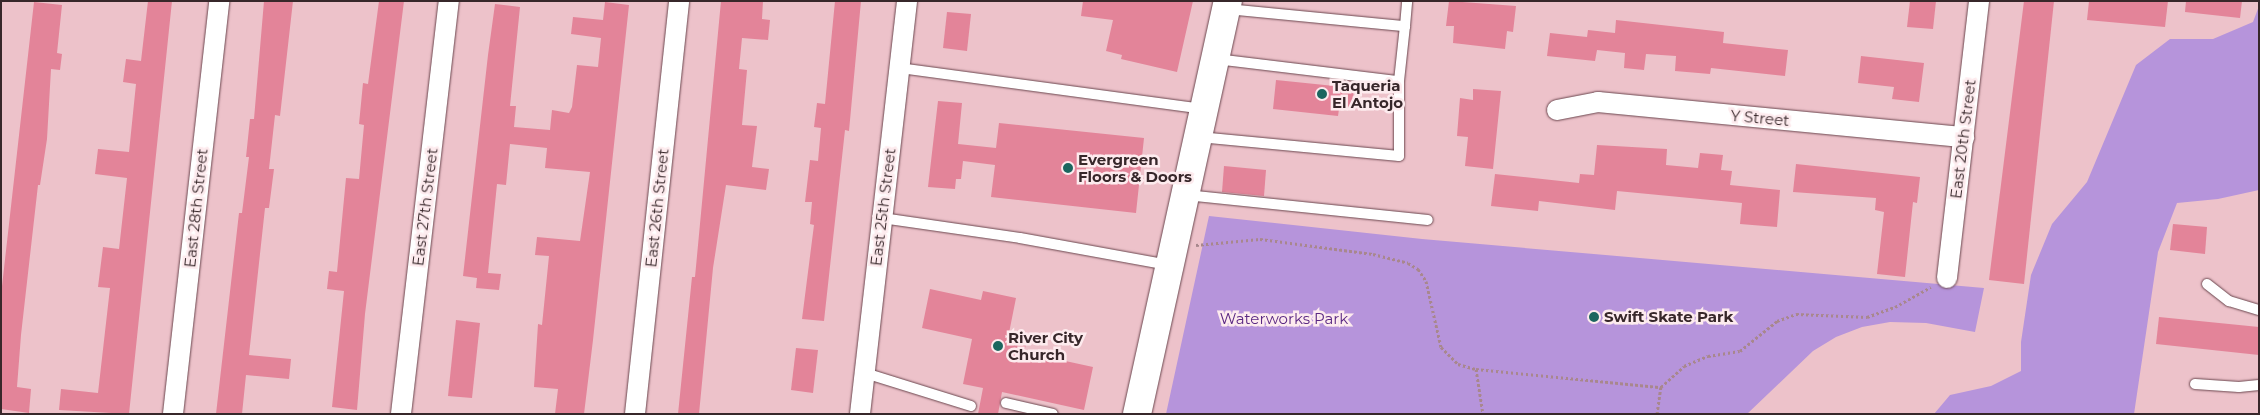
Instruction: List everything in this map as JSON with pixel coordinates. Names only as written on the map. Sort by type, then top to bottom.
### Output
[{"type":"main road","points":[[1137,414],[1227,5]]},
{"type":"street","name":"East 28th Street","points":[[173,414],[220,1]]},
{"type":"street","name":"East 27th Street","points":[[401,414],[449,1]]},
{"type":"street","name":"East 26th Street","points":[[635,414],[679,1]]},
{"type":"street","name":"East 25th Street","points":[[860,414],[908,1]]},
{"type":"street","name":"East 20th Street","points":[[1947,278],[1980,1]]},
{"type":"street","name":"Y Street","points":[[1558,110],[1598,102],[1964,137]]},
{"type":"lane","points":[[1199,137],[1399,156],[1399,80],[1408,1]]},
{"type":"lane","points":[[1227,5],[1405,26]]},
{"type":"lane","points":[[1216,58],[1399,80]]},
{"type":"lane","points":[[900,68],[1204,109]]},
{"type":"lane","points":[[1186,195],[1428,220]]},
{"type":"lane","points":[[882,218],[1020,238],[1170,265]]},
{"type":"lane","points":[[2207,284],[2229,301],[2259,310]]},
{"type":"lane","points":[[865,373],[971,406]]},
{"type":"lane","points":[[2195,384],[2239,387],[2259,385]]},
{"type":"lane","points":[[1006,403],[1052,414]]},
{"type":"path","points":[[1201,246],[1260,239],[1373,254],[1408,263],[1418,269],[1426,281],[1441,347],[1458,364],[1476,369],[1661,388]]},
{"type":"path","points":[[1657,414],[1661,388],[1695,360],[1729,354],[1751,346],[1777,321],[1796,314],[1867,317],[1879,314],[1947,278]]},
{"type":"path","points":[[1476,369],[1483,414]]},
{"type":"green space","points":[[2259,6],[2259,190],[2218,199],[2177,203],[2158,252],[2134,414],[1934,414],[1950,395],[1991,386],[2021,371],[2021,342],[2031,275],[2052,224],[2087,182],[2136,65],[2170,39],[2213,39],[2253,22]]},
{"type":"green space","name":"Waterworks Park","points":[[1209,216],[1422,239],[1984,288],[1975,332],[1926,323],[1890,322],[1862,327],[1836,337],[1813,351],[1747,414],[1166,414]]},
{"type":"building","points":[[148,1],[172,1],[129,414],[59,410],[61,389],[98,393],[110,288],[98,287],[103,247],[119,249],[127,178],[95,174],[98,149],[129,152],[136,84],[123,82],[126,59],[141,61]]},
{"type":"building","points":[[264,1],[293,1],[280,116],[275,115],[269,169],[274,169],[269,208],[265,208],[249,355],[291,359],[289,379],[246,375],[242,414],[216,414],[239,213],[242,213],[249,157],[246,157],[250,119],[254,119]]},
{"type":"building","points":[[379,1],[404,1],[365,314],[357,410],[332,407],[344,291],[327,289],[329,271],[337,272],[346,178],[359,179],[364,125],[359,124],[363,83],[368,84]]},
{"type":"building","points":[[721,1],[763,1],[762,19],[770,20],[768,40],[742,38],[739,69],[747,70],[742,125],[757,126],[752,167],[769,169],[766,190],[726,185],[713,268],[699,414],[678,414],[692,277],[695,277]]},
{"type":"building","points":[[835,1],[861,1],[849,131],[845,130],[824,321],[802,319],[814,225],[810,224],[812,202],[805,202],[810,160],[818,161],[821,128],[814,127],[817,103],[825,104]]},
{"type":"building","points":[[1083,1],[1193,1],[1177,72],[1121,59],[1122,55],[1106,51],[1113,20],[1081,16]]},
{"type":"building","points":[[1449,1],[1516,6],[1513,32],[1507,31],[1505,49],[1453,43],[1454,26],[1446,26]]},
{"type":"building","points":[[1910,1],[1936,1],[1933,29],[1907,27]]},
{"type":"building","points":[[2024,1],[2054,1],[2024,284],[1989,280]]},
{"type":"building","points":[[2089,1],[2168,1],[2165,27],[2087,20]]},
{"type":"building","points":[[2186,1],[2242,1],[2240,18],[2185,12]]},
{"type":"building","points":[[34,2],[62,5],[57,53],[62,54],[60,70],[51,69],[47,139],[40,185],[38,185],[21,335],[17,387],[31,389],[29,413],[1,409],[1,295]]},
{"type":"building","points":[[605,2],[629,5],[593,340],[584,414],[555,414],[558,389],[534,387],[538,324],[542,325],[549,256],[535,255],[537,237],[580,241],[590,172],[545,168],[547,148],[510,144],[506,185],[497,184],[488,273],[501,274],[499,290],[476,288],[477,278],[463,276],[488,55],[495,4],[520,7],[510,106],[516,106],[514,127],[550,130],[552,110],[569,113],[572,107],[577,65],[598,67],[601,38],[571,34],[573,17],[603,20]]},
{"type":"building","points":[[947,12],[971,14],[967,51],[943,48]]},
{"type":"building","points":[[1616,20],[1724,32],[1723,43],[1788,50],[1785,76],[1711,68],[1710,74],[1675,71],[1676,56],[1646,54],[1644,70],[1624,68],[1625,53],[1597,50],[1595,61],[1547,56],[1550,33],[1587,37],[1588,30],[1615,33]]},
{"type":"building","points":[[1861,56],[1924,63],[1919,102],[1892,99],[1894,87],[1858,83]]},
{"type":"building","name":"Taqueria El Antojo","points":[[1276,80],[1354,88],[1352,110],[1339,109],[1338,116],[1273,109]]},
{"type":"building","points":[[1473,89],[1501,91],[1493,169],[1465,166],[1468,137],[1457,136],[1460,98],[1473,100]]},
{"type":"building","name":"Evergreen Floors & Doors","points":[[938,101],[962,103],[958,144],[996,148],[999,123],[1144,138],[1136,213],[991,197],[995,165],[963,161],[961,179],[956,179],[955,189],[928,187]]},
{"type":"building","points":[[1597,145],[1667,149],[1666,165],[1698,168],[1700,153],[1723,155],[1721,170],[1732,171],[1730,185],[1780,190],[1777,227],[1740,224],[1742,203],[1617,191],[1615,210],[1539,201],[1538,211],[1491,206],[1495,174],[1579,183],[1580,174],[1594,175]]},
{"type":"building","points":[[1796,164],[1920,177],[1917,203],[1913,202],[1905,277],[1877,274],[1884,212],[1875,210],[1876,198],[1793,192]]},
{"type":"building","points":[[1224,166],[1266,170],[1264,196],[1222,192]]},
{"type":"building","points":[[2173,224],[2207,227],[2205,254],[2170,250]]},
{"type":"building","name":"River City Church","points":[[930,289],[981,300],[983,291],[1016,298],[1009,333],[1028,337],[1024,352],[1093,367],[1084,410],[1002,392],[998,414],[978,414],[983,388],[963,384],[972,339],[922,328]]},
{"type":"building","points":[[2159,317],[2259,327],[2259,355],[2156,344]]},
{"type":"building","points":[[456,320],[480,323],[472,398],[448,396]]},
{"type":"building","points":[[796,348],[818,350],[813,393],[791,390]]},
{"type":"place","name":"Taqueria El Antojo","points":[[1322,94]]},
{"type":"place","name":"Evergreen Floors & Doors","points":[[1068,168]]},
{"type":"place","name":"Swift Skate Park","points":[[1594,317]]},
{"type":"place","name":"River City Church","points":[[998,346]]}]
